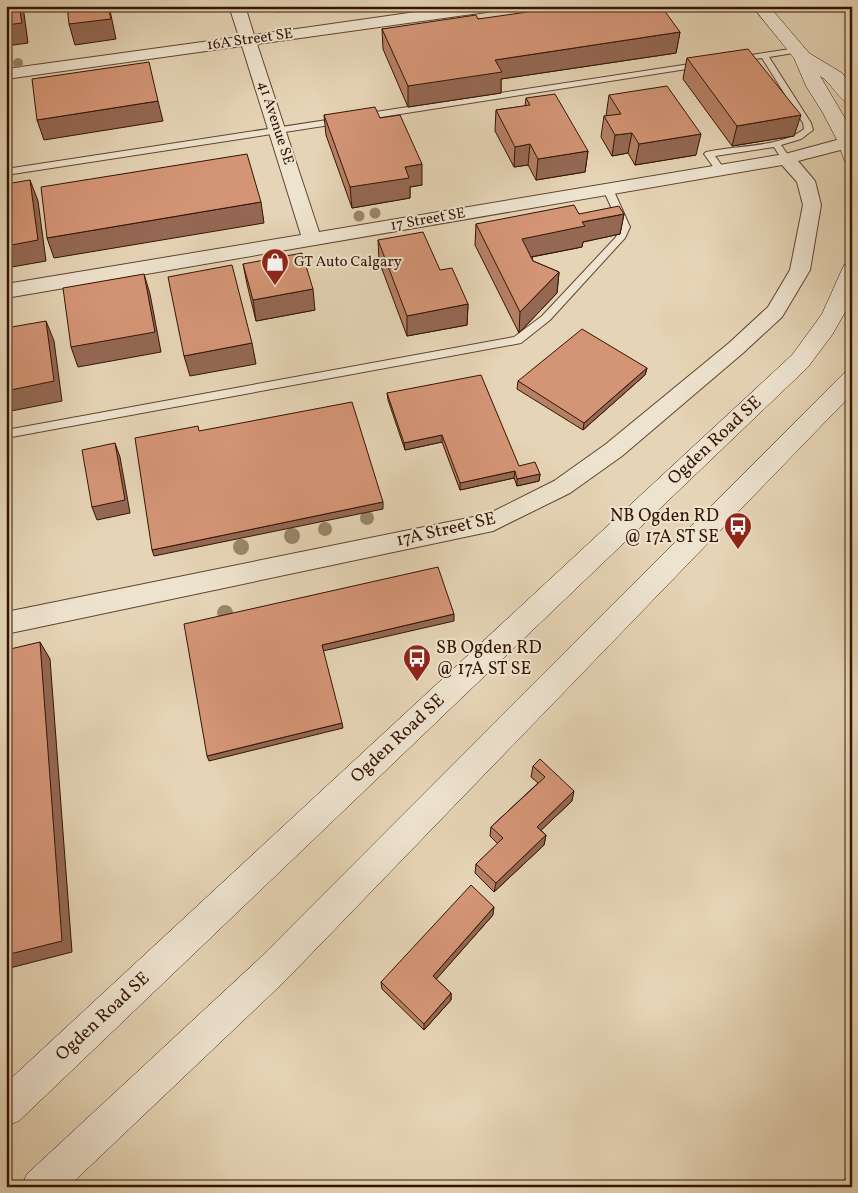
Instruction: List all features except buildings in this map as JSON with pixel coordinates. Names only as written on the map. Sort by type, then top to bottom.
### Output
[{"type":"street","name":"41 Avenue SE","points":[[237,6],[312,240]]},
{"type":"street","name":"16A Street SE","points":[[6,74],[494,6]]},
{"type":"street","points":[[760,6],[800,54],[815,86],[833,113],[850,150]]},
{"type":"street","points":[[800,54],[843,81],[852,99]]},
{"type":"street","name":"17 Street SE","points":[[6,291],[720,170],[781,151],[850,150]]},
{"type":"street","name":"17A Street SE","points":[[6,623],[493,522],[562,487],[614,450],[736,348],[775,312],[800,270],[812,205],[806,181],[781,151]]},
{"type":"street","name":"Ogden Road SE","points":[[6,1108],[800,361],[821,334],[849,282],[852,270]]},
{"type":"street","points":[[40,1187],[273,969],[852,379]]},
{"type":"lane","points":[[731,60],[764,55],[800,54]]},
{"type":"lane","points":[[764,55],[799,107],[809,130],[793,140],[781,151]]},
{"type":"lane","points":[[355,118],[713,63]]},
{"type":"lane","points":[[6,172],[345,120]]},
{"type":"lane","points":[[6,434],[517,340],[546,318],[620,238],[625,227],[608,189]]},
{"type":"railway","points":[[843,1187],[852,1174]]},
{"type":"place","name":"GT Auto Calgary","points":[[275,286]]},
{"type":"place","name":"NB Ogden RD @ 17A ST SE","points":[[738,550]]},
{"type":"place","name":"SB Ogden RD @ 17A ST SE","points":[[417,682]]}]
